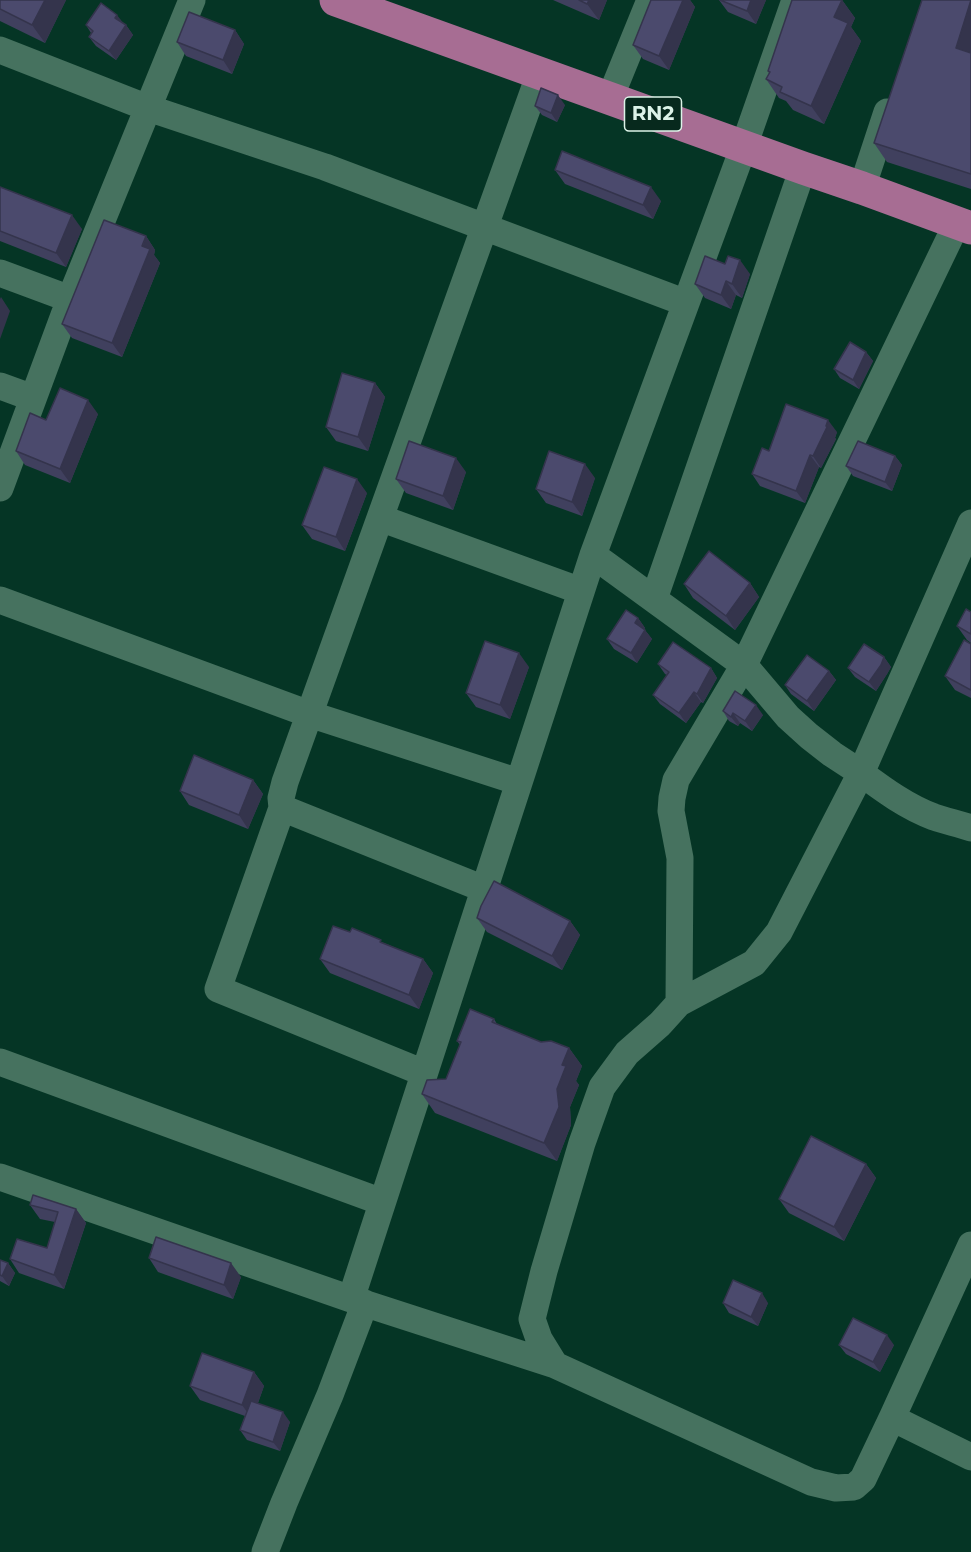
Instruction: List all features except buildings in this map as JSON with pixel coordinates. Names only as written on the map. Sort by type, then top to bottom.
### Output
[{"type":"main road","name":"RN2","points":[[336,0],[964,225]]},
{"type":"street","points":[[0,488],[70,299],[192,0]]},
{"type":"street","points":[[610,98],[650,0]]},
{"type":"street","points":[[266,1552],[330,1395],[358,1301],[382,1202],[593,555],[744,146],[795,0]]},
{"type":"street","points":[[0,50],[148,108],[326,167],[686,303]]},
{"type":"street","points":[[424,1073],[218,990],[282,808],[281,798],[285,782],[540,73]]},
{"type":"street","points":[[862,188],[895,88]]},
{"type":"street","points":[[654,599],[803,168]]},
{"type":"street","points":[[679,1003],[680,858],[671,812],[676,780],[744,665],[964,225]]},
{"type":"street","points":[[0,273],[70,299]]},
{"type":"street","points":[[0,386],[33,398]]},
{"type":"street","points":[[380,518],[581,591]]},
{"type":"street","points":[[555,1365],[539,1339],[532,1319],[582,1143],[603,1088],[627,1053],[660,1024],[679,1003],[754,963],[779,932],[861,773],[971,523]]},
{"type":"street","points":[[593,555],[744,665],[788,717],[809,736],[888,794],[910,807],[971,828]]},
{"type":"street","points":[[0,600],[309,714],[519,782]]},
{"type":"street","points":[[282,808],[484,889]]},
{"type":"street","points":[[0,1062],[382,1202]]},
{"type":"street","points":[[0,1177],[358,1301],[555,1365],[811,1482],[836,1488],[854,1487],[863,1479],[971,1245]]},
{"type":"street","points":[[892,1418],[971,1457]]}]
